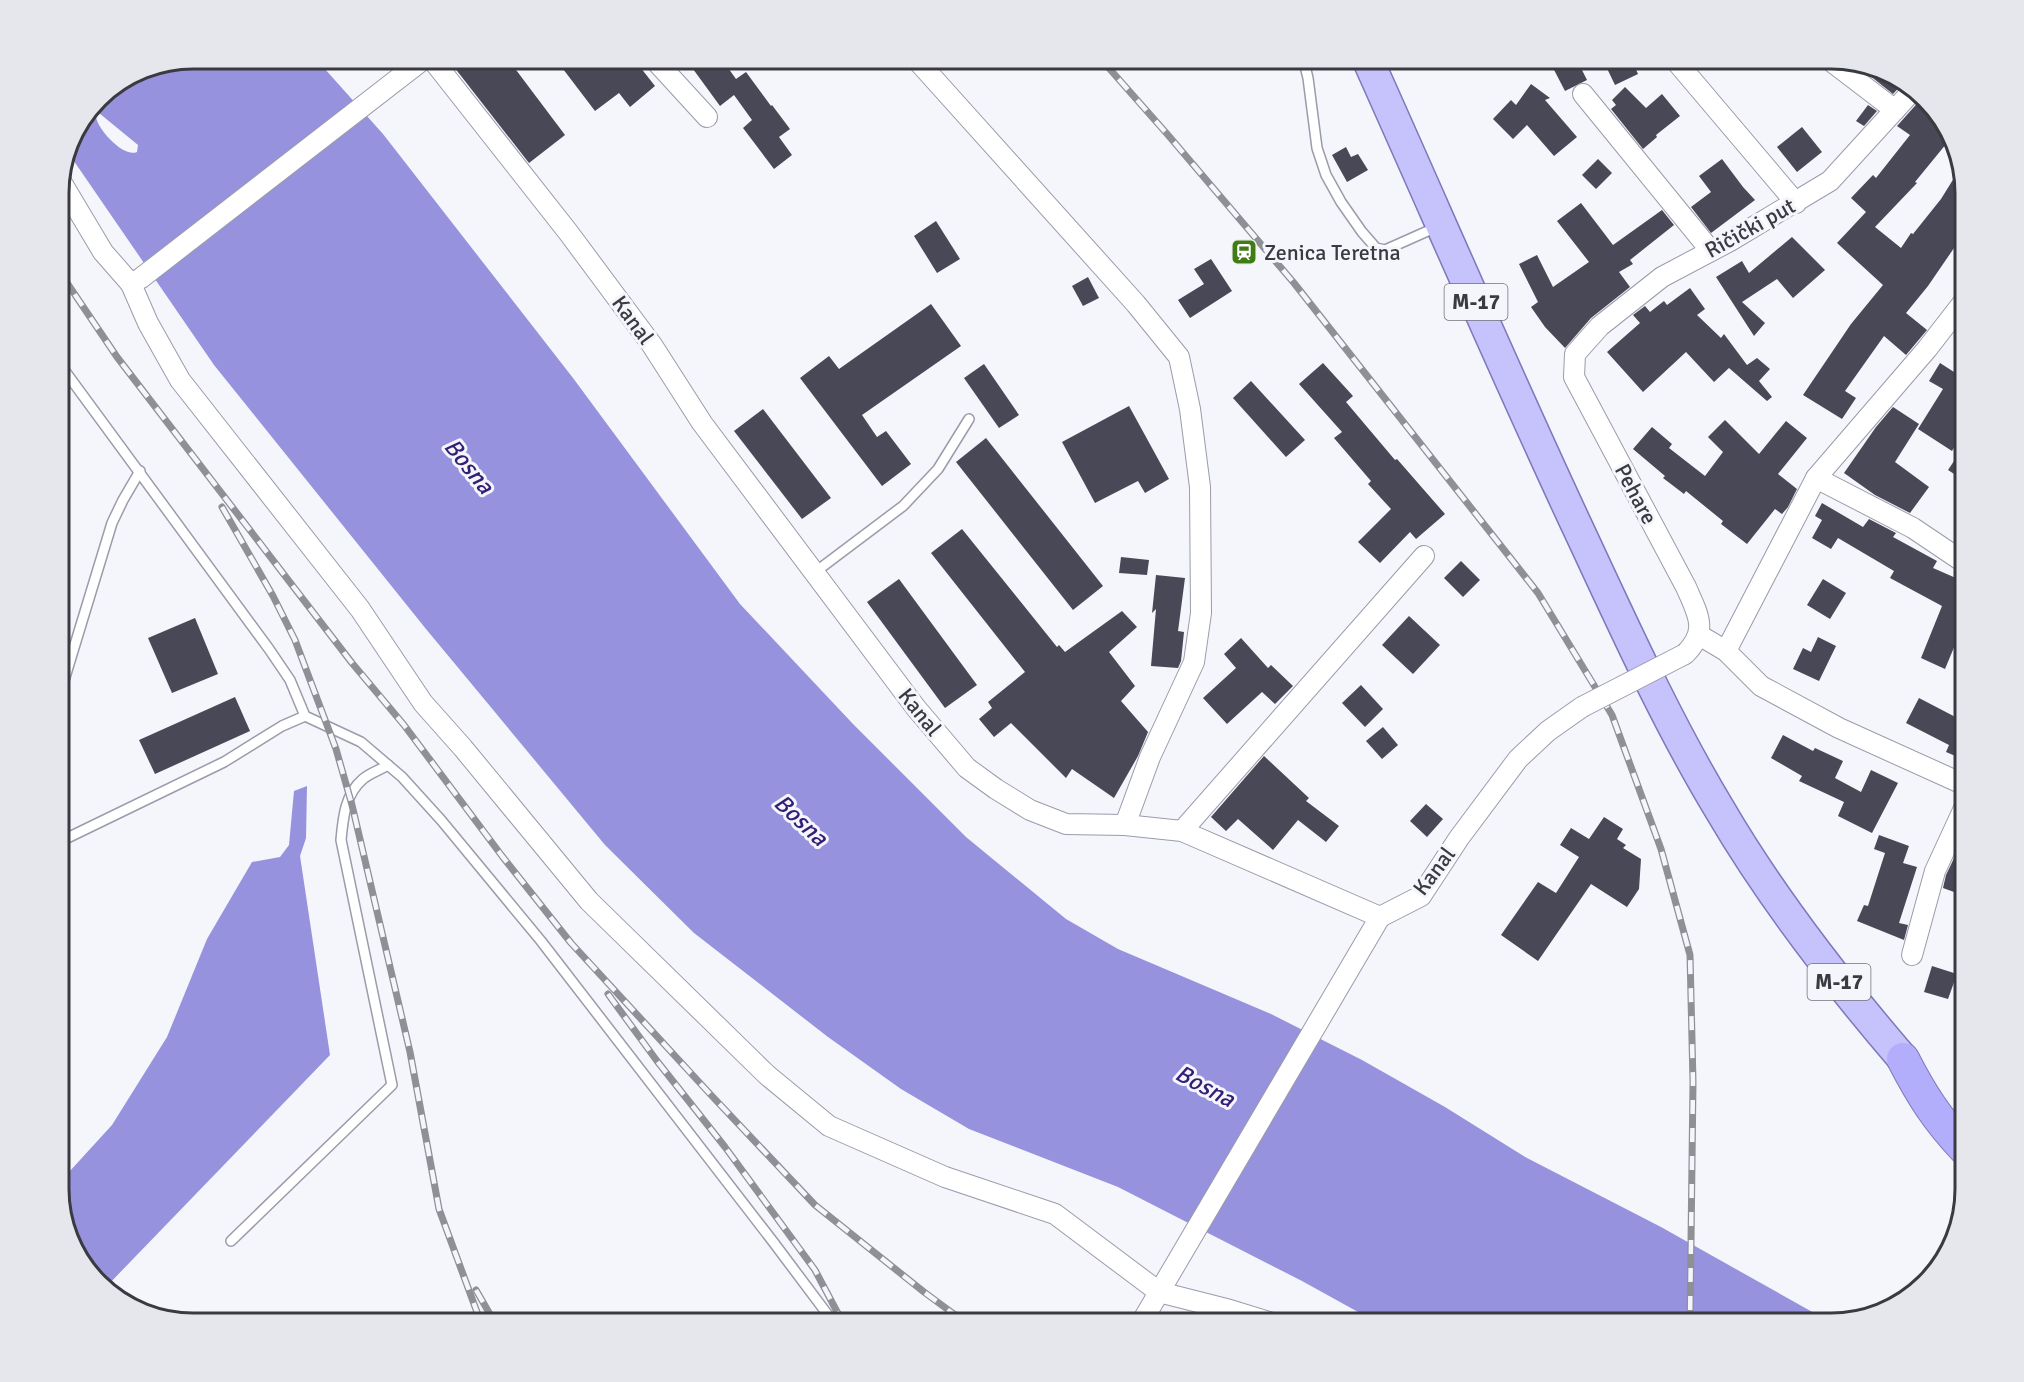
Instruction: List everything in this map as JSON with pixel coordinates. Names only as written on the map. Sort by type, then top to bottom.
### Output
[{"type":"highway","name":"M-17","points":[[1903,1059],[1955,1114]]},
{"type":"highway","points":[[1903,1059],[1929,1107],[1955,1139]]},
{"type":"main road","name":"M-17","points":[[1372,69],[1521,406],[1636,651],[1719,809],[1750,859],[1822,962],[1903,1059]]},
{"type":"street","points":[[136,281],[411,69]]},
{"type":"street","name":"Kanal","points":[[439,69],[568,232],[652,345],[702,423],[916,708],[967,768],[1030,810],[1066,824],[1125,825],[1182,831],[1380,917],[1421,896],[1465,830],[1518,759],[1548,731],[1582,707],[1684,654],[1694,645],[1699,635]]},
{"type":"street","points":[[663,69],[707,117]]},
{"type":"street","points":[[925,69],[1136,304],[1179,357],[1190,409],[1200,487],[1201,613],[1194,662],[1150,757],[1125,825]]},
{"type":"street","points":[[1683,69],[1796,203]]},
{"type":"street","points":[[1842,70],[1895,110]]},
{"type":"street","points":[[1583,94],[1711,251]]},
{"type":"street","name":"Ričički put","points":[[1575,354],[1600,326],[1662,277],[1796,203],[1830,181],[1908,96]]},
{"type":"street","points":[[69,195],[103,252],[136,281],[148,323],[180,380],[360,609],[423,703],[463,748],[589,902],[695,1007],[767,1075],[829,1126],[945,1178],[1055,1214],[1159,1292],[1240,1313]]},
{"type":"street","points":[[1726,651],[1816,478],[1927,349],[1955,313]]},
{"type":"street","name":"Pehare","points":[[1575,354],[1574,377],[1686,587],[1700,622],[1699,635]]},
{"type":"street","points":[[1816,478],[1912,528],[1955,556]]},
{"type":"street","points":[[1182,831],[1424,556]]},
{"type":"street","points":[[1699,635],[1726,651],[1761,686],[1839,728],[1955,780]]},
{"type":"street","points":[[1912,955],[1935,871],[1955,828]]},
{"type":"street","points":[[1147,1313],[1380,917]]},
{"type":"lane","points":[[1306,69],[1317,148],[1326,175],[1362,232],[1376,248],[1385,250],[1442,225]]},
{"type":"lane","points":[[69,376],[269,649],[290,680],[305,716],[361,742],[402,777],[441,820],[541,941],[826,1313]]},
{"type":"lane","points":[[814,573],[903,506],[938,469],[969,419]]},
{"type":"lane","points":[[69,664],[112,523],[140,471]]},
{"type":"lane","points":[[69,837],[224,762],[282,726],[305,716]]},
{"type":"lane","points":[[231,1241],[392,1085],[341,840],[344,815],[350,795],[363,779],[388,765]]},
{"type":"water","name":"Bosna","points":[[325,69],[383,134],[573,378],[740,604],[853,724],[966,837],[1066,919],[1118,949],[1271,1014],[1362,1060],[1445,1107],[1527,1158],[1661,1227],[1814,1313],[1360,1313],[1118,1187],[969,1129],[901,1089],[828,1037],[694,933],[605,845],[426,629],[214,365],[73,160],[78,146],[90,124],[105,105],[111,100],[138,82],[169,71]],"holes":[[[99,113],[138,145],[137,152],[125,151],[112,142],[101,129],[96,117]]]},
{"type":"water","points":[[307,786],[306,838],[300,856],[330,1055],[111,1282],[95,1264],[78,1236],[71,1213],[69,1172],[112,1125],[167,1037],[207,939],[252,862],[280,857],[289,845],[294,791]]},
{"type":"building","points":[[456,69],[515,69],[565,135],[529,163]]},
{"type":"building","points":[[563,69],[642,69],[655,86],[630,107],[619,93],[595,111]]},
{"type":"building","points":[[693,69],[729,69],[736,79],[746,72],[790,129],[779,137],[792,155],[774,169],[743,128],[752,120],[734,95],[720,106]]},
{"type":"building","points":[[1554,69],[1582,69],[1587,80],[1565,91]]},
{"type":"building","points":[[1607,69],[1636,69],[1638,74],[1615,85]]},
{"type":"building","points":[[1870,76],[1898,89],[1893,94]]},
{"type":"building","points":[[1531,84],[1550,98],[1545,100],[1577,137],[1554,156],[1527,125],[1513,139],[1493,119],[1511,100],[1516,105]]},
{"type":"building","points":[[1625,87],[1646,108],[1662,94],[1680,116],[1643,149],[1611,109],[1616,105],[1612,100]]},
{"type":"building","points":[[1917,104],[1934,124],[1945,145],[1915,182],[1917,183],[1875,227],[1901,248],[1941,199],[1954,178],[1955,247],[1906,313],[1927,330],[1906,355],[1884,336],[1845,391],[1856,398],[1842,419],[1803,395],[1851,324],[1883,285],[1837,243],[1866,212],[1851,198],[1873,175],[1876,178],[1910,135],[1897,126]]},
{"type":"building","points":[[1868,105],[1877,111],[1864,126],[1856,121]]},
{"type":"building","points":[[1802,127],[1822,152],[1797,172],[1777,147]]},
{"type":"building","points":[[1346,147],[1351,157],[1358,154],[1368,170],[1347,182],[1332,155]]},
{"type":"building","points":[[1598,159],[1612,173],[1596,189],[1582,175]]},
{"type":"building","points":[[1722,159],[1755,200],[1711,233],[1691,207],[1711,192],[1699,176]]},
{"type":"building","points":[[1581,203],[1613,245],[1662,210],[1674,225],[1630,260],[1633,264],[1619,272],[1630,287],[1591,318],[1565,348],[1545,327],[1531,307],[1538,302],[1519,264],[1537,255],[1553,287],[1589,262],[1557,221]]},
{"type":"building","points":[[936,221],[960,259],[937,273],[914,236]]},
{"type":"building","points":[[1792,237],[1825,270],[1793,298],[1777,279],[1742,302],[1765,323],[1754,336],[1716,277],[1742,261],[1749,273]]},
{"type":"building","points":[[1211,259],[1232,291],[1190,318],[1178,300],[1204,284],[1194,269]]},
{"type":"building","points":[[1088,277],[1099,298],[1083,306],[1072,286]]},
{"type":"building","points":[[1690,288],[1705,309],[1697,315],[1721,338],[1724,334],[1747,365],[1757,358],[1770,369],[1759,381],[1772,397],[1767,401],[1729,368],[1714,382],[1686,352],[1643,392],[1607,352],[1640,323],[1633,315],[1645,306],[1650,312],[1664,301],[1667,305]]},
{"type":"building","points":[[931,304],[961,346],[862,415],[877,437],[886,431],[911,464],[882,486],[800,378],[829,356],[839,369]]},
{"type":"building","points":[[1323,363],[1353,396],[1346,402],[1445,514],[1416,539],[1410,532],[1380,563],[1358,542],[1391,509],[1368,484],[1371,481],[1334,438],[1342,432],[1299,384]]},
{"type":"building","points":[[1940,363],[1955,373],[1955,446],[1952,451],[1918,429],[1943,389],[1929,381]]},
{"type":"building","points":[[984,364],[1019,415],[999,428],[964,378]]},
{"type":"building","points":[[1251,381],[1305,440],[1286,457],[1233,398]]},
{"type":"building","points":[[1129,406],[1169,479],[1145,493],[1138,481],[1095,503],[1062,442]]},
{"type":"building","points":[[1893,407],[1919,424],[1895,462],[1929,487],[1910,513],[1875,495],[1844,473]]},
{"type":"building","points":[[763,409],[831,498],[802,519],[734,431]]},
{"type":"building","points":[[1725,420],[1759,454],[1786,421],[1807,438],[1778,474],[1797,489],[1788,507],[1782,514],[1775,509],[1747,544],[1721,524],[1723,521],[1686,491],[1684,494],[1663,478],[1665,476],[1633,449],[1652,427],[1672,444],[1669,448],[1705,476],[1723,452],[1708,437]]},
{"type":"building","points":[[986,438],[1103,586],[1073,610],[956,462]]},
{"type":"building","points":[[1955,460],[1955,475],[1948,470]]},
{"type":"building","points":[[1822,503],[1863,527],[1869,519],[1896,533],[1893,537],[1937,561],[1933,568],[1955,578],[1955,645],[1945,669],[1921,658],[1942,606],[1890,578],[1894,571],[1838,538],[1831,549],[1812,538],[1822,520],[1815,516]]},
{"type":"building","points":[[962,529],[1057,647],[1059,645],[1065,652],[1122,611],[1137,627],[1109,652],[1135,686],[1121,701],[1148,732],[1138,756],[1114,798],[1072,769],[1066,778],[1011,723],[994,737],[979,719],[992,708],[988,702],[1025,672],[931,553]]},
{"type":"building","points":[[1121,557],[1149,560],[1147,575],[1119,573]]},
{"type":"building","points":[[1461,561],[1480,580],[1463,597],[1444,578]]},
{"type":"building","points":[[1156,575],[1185,578],[1178,631],[1184,632],[1181,661],[1178,668],[1151,666],[1156,609],[1152,613]]},
{"type":"building","points":[[899,579],[977,685],[945,708],[867,602]]},
{"type":"building","points":[[1823,579],[1846,593],[1830,619],[1807,605]]},
{"type":"building","points":[[1409,616],[1440,645],[1413,674],[1382,645]]},
{"type":"building","points":[[195,618],[218,674],[172,693],[148,638]]},
{"type":"building","points":[[1818,637],[1836,646],[1819,681],[1793,669],[1803,648],[1811,652]]},
{"type":"building","points":[[1241,638],[1268,668],[1271,665],[1293,686],[1275,704],[1262,692],[1227,724],[1203,698],[1236,668],[1224,654]]},
{"type":"building","points":[[1361,685],[1383,709],[1365,727],[1342,703]]},
{"type":"building","points":[[235,697],[250,731],[155,774],[139,740]]},
{"type":"building","points":[[1919,698],[1955,717],[1955,756],[1946,752],[1949,745],[1906,723]]},
{"type":"building","points":[[1383,727],[1398,745],[1382,759],[1366,741]]},
{"type":"building","points":[[1783,735],[1813,751],[1815,748],[1843,761],[1835,778],[1861,792],[1871,770],[1898,783],[1872,833],[1838,816],[1844,802],[1799,781],[1802,776],[1771,758]]},
{"type":"building","points":[[1264,756],[1309,798],[1306,801],[1339,826],[1326,842],[1298,820],[1273,850],[1238,819],[1226,831],[1211,817]]},
{"type":"building","points":[[1426,804],[1443,819],[1427,837],[1410,821]]},
{"type":"building","points":[[1604,817],[1623,829],[1617,839],[1626,845],[1623,848],[1641,859],[1639,889],[1627,907],[1591,884],[1538,961],[1501,935],[1538,882],[1556,893],[1579,857],[1560,845],[1571,828],[1589,839]]},
{"type":"building","points":[[1879,835],[1909,846],[1903,863],[1917,867],[1899,923],[1908,925],[1904,940],[1857,921],[1864,905],[1868,906],[1885,853],[1874,849]]},
{"type":"building","points":[[1955,856],[1955,892],[1943,888]]},
{"type":"building","points":[[1932,966],[1955,973],[1948,999],[1924,992]]},
{"type":"railway","points":[[1110,69],[1294,283],[1538,593],[1612,715],[1661,849],[1690,955],[1693,1082],[1690,1313]]},
{"type":"railway","points":[[69,286],[117,357],[571,943],[815,1205],[952,1313]]},
{"type":"railway","points":[[222,507],[273,596],[295,640],[336,749],[352,805],[410,1052],[439,1209],[477,1313]]},
{"type":"railway","points":[[608,994],[725,1147],[815,1270],[838,1313]]},
{"type":"railway","points":[[476,1290],[489,1313]]},
{"type":"place","name":"Zenica Teretna","points":[[1244,252]]}]
